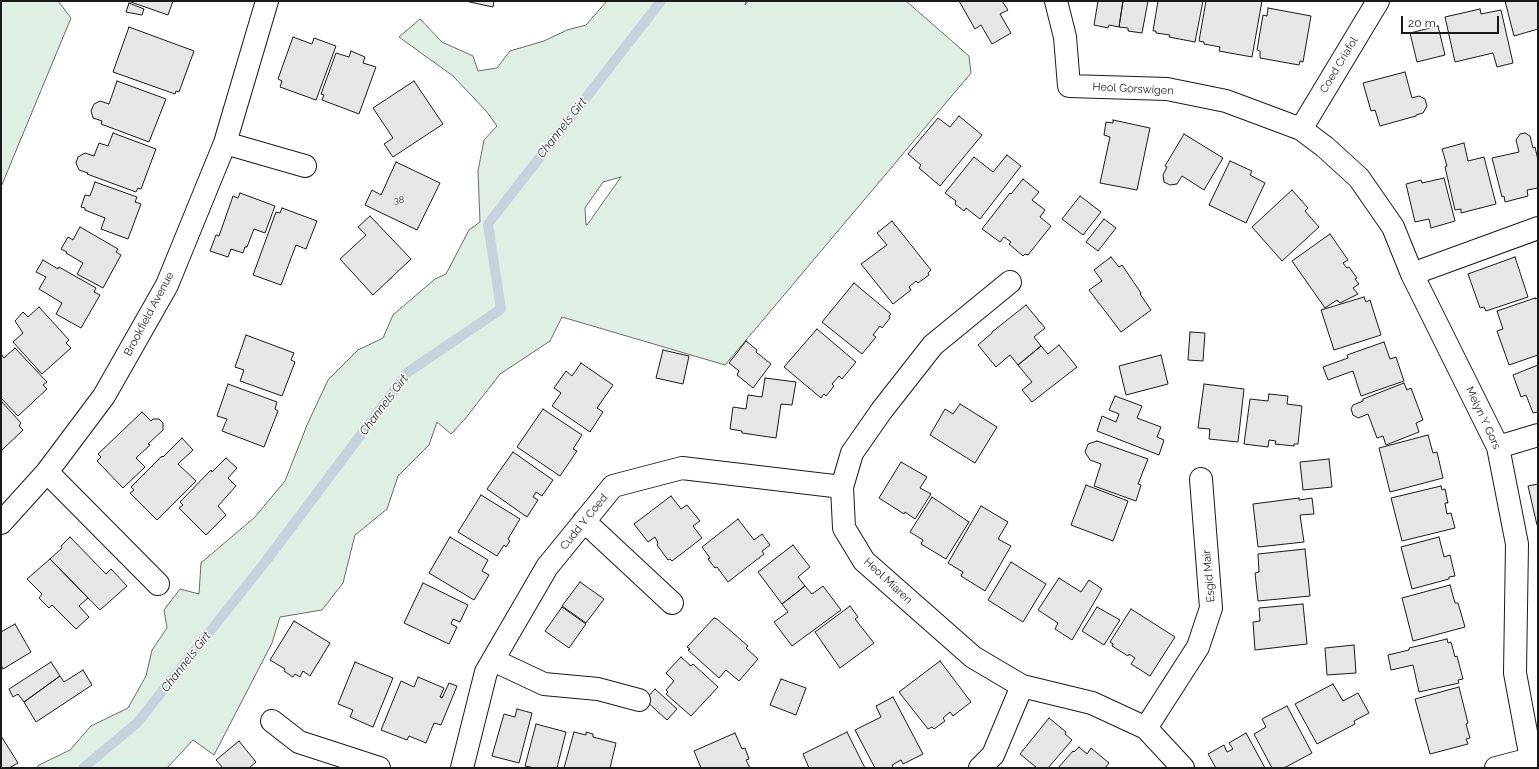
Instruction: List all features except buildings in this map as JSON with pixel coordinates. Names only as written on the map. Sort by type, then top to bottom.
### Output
[{"type":"street","name":"Brookfield Avenue","points":[[1,523],[47,472],[104,396],[167,285],[226,143],[267,1]]},
{"type":"street","name":"Heol Gorswigen","points":[[1056,1],[1065,37],[1069,86],[1167,89],[1226,101],[1301,129]]},
{"type":"street","name":"Coed Criafol","points":[[1301,129],[1378,1]]},
{"type":"street","name":"Melyn Y Gors","points":[[1301,129],[1325,147],[1359,178],[1393,227],[1412,274],[1498,447],[1516,544],[1516,672],[1535,758]]},
{"type":"street","points":[[226,143],[305,166]]},
{"type":"street","points":[[1412,274],[1538,228]]},
{"type":"street","name":"Heol Miaren","points":[[1010,282],[933,345],[882,410],[852,453],[842,487],[844,528],[864,561],[973,657],[1022,686],[1092,703],[1146,728],[1183,768]]},
{"type":"street","points":[[1498,447],[1538,435]]},
{"type":"street","name":"Cudd Y Coed","points":[[462,768],[486,672],[492,660],[547,567],[613,486],[682,468],[842,487]]},
{"type":"street","points":[[47,472],[158,584]]},
{"type":"street","name":"Esgid Mair","points":[[1146,728],[1198,647],[1211,608],[1201,479]]},
{"type":"street","points":[[584,521],[672,603]]},
{"type":"street","points":[[492,660],[544,684],[598,689],[639,700]]},
{"type":"street","points":[[980,768],[992,755],[1022,686]]},
{"type":"street","points":[[272,721],[299,742],[379,768]]},
{"type":"street","points":[[1496,768],[1535,758]]},
{"type":"green space","points":[[1,1],[58,1],[71,18],[1,187]]},
{"type":"green space","points":[[607,1],[746,1],[745,5],[748,1],[906,1],[969,56],[971,73],[725,365],[562,317],[550,341],[500,374],[465,419],[451,434],[437,422],[429,445],[398,476],[387,509],[355,535],[343,583],[322,610],[280,617],[272,643],[214,755],[193,740],[167,768],[37,768],[39,765],[70,750],[91,726],[128,708],[146,676],[152,650],[167,628],[164,610],[180,589],[199,594],[201,563],[255,517],[285,481],[307,425],[328,380],[358,350],[383,338],[393,315],[435,279],[446,274],[469,230],[480,222],[478,171],[484,140],[497,126],[487,112],[453,76],[399,37],[420,19],[442,42],[473,56],[478,71],[497,68],[510,51],[544,41],[567,30],[586,25]],"holes":[[[621,177],[587,225],[585,208],[603,182]]]},
{"type":"waterway","name":"Channels Girt","points":[[83,768],[137,723],[266,561],[408,372],[501,309],[488,224],[661,1]]}]
